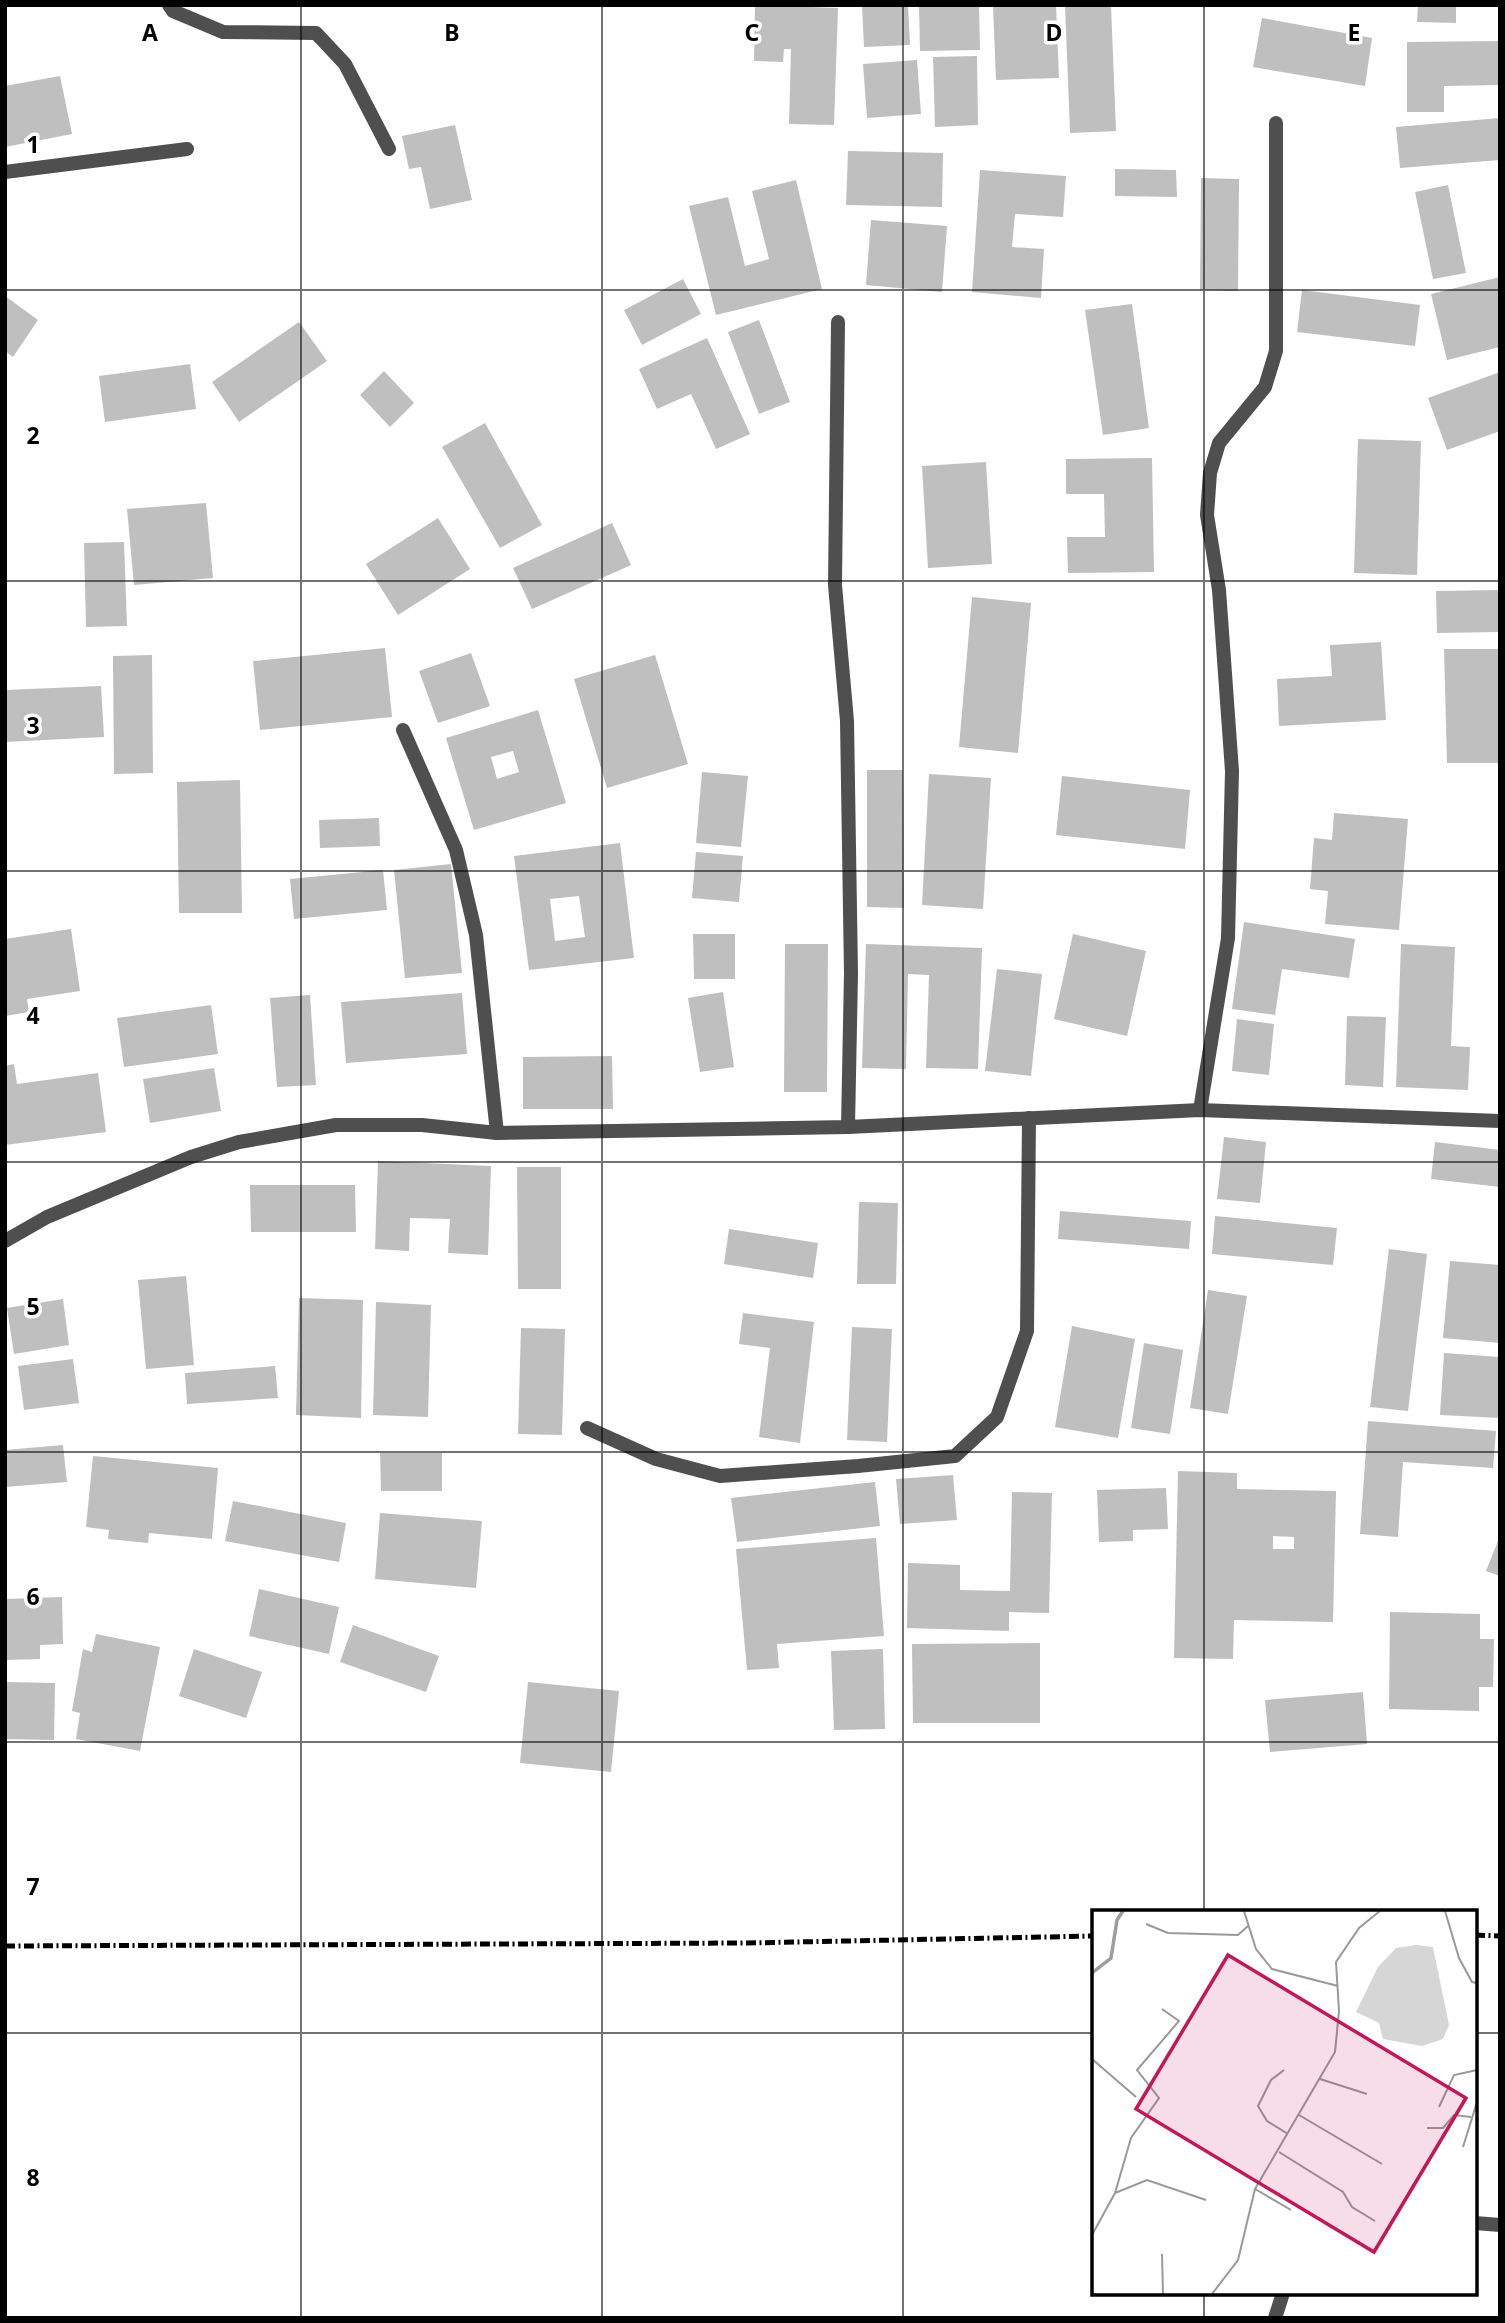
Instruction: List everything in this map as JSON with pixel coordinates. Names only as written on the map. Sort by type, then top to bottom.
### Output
[{"type":"street","points":[[169,5],[173,10],[223,32],[316,33],[345,65],[389,149]]},
{"type":"street","points":[[1200,1110],[1228,938],[1233,771],[1219,590],[1207,515],[1210,473],[1219,443],[1265,387],[1276,351],[1276,123]]},
{"type":"street","points":[[5,172],[187,149]]},
{"type":"street","points":[[838,322],[835,585],[847,735],[851,973],[848,1127]]},
{"type":"street","points":[[403,730],[456,850],[476,935],[497,1133]]},
{"type":"street","points":[[5,1241],[47,1217],[191,1157],[239,1142],[336,1125],[422,1125],[497,1133],[848,1127],[1200,1110],[1500,1121]]},
{"type":"street","points":[[587,1428],[656,1458],[720,1476],[955,1456],[997,1417],[1027,1331],[1029,1118]]},
{"type":"street","points":[[1477,2223],[1500,2225]]},
{"type":"street","points":[[1275,2318],[1282,2295]]},
{"type":"building","points":[[755,5],[838,8],[834,125],[789,124],[791,49],[784,49],[783,62],[754,61]]},
{"type":"building","points":[[862,5],[908,5],[910,45],[864,47]]},
{"type":"building","points":[[919,5],[979,5],[980,50],[920,51]]},
{"type":"building","points":[[993,5],[1056,5],[1059,78],[996,80]]},
{"type":"building","points":[[1065,5],[1111,5],[1116,131],[1070,133]]},
{"type":"building","points":[[1418,5],[1456,5],[1456,23],[1417,22]]},
{"type":"building","points":[[1262,18],[1372,38],[1365,86],[1253,67]]},
{"type":"building","points":[[1499,41],[1499,85],[1444,86],[1444,112],[1407,112],[1407,42]]},
{"type":"building","points":[[977,56],[978,125],[935,127],[933,57]]},
{"type":"building","points":[[917,60],[921,114],[867,118],[863,64]]},
{"type":"building","points":[[60,76],[72,134],[5,147],[5,86]]},
{"type":"building","points":[[1500,118],[1500,160],[1400,168],[1396,127]]},
{"type":"building","points":[[455,125],[472,200],[430,209],[421,167],[409,169],[402,136]]},
{"type":"building","points":[[848,151],[943,153],[942,207],[846,205]]},
{"type":"building","points":[[1115,169],[1176,170],[1177,197],[1115,196]]},
{"type":"building","points":[[980,170],[1066,176],[1063,217],[1015,214],[1012,247],[1044,249],[1041,298],[972,292]]},
{"type":"building","points":[[1201,178],[1239,179],[1238,291],[1200,290]]},
{"type":"building","points":[[796,180],[822,289],[716,315],[689,206],[728,197],[745,266],[769,259],[752,191]]},
{"type":"building","points":[[1448,185],[1466,273],[1433,279],[1415,192]]},
{"type":"building","points":[[871,220],[947,226],[942,292],[866,285]]},
{"type":"building","points":[[1500,277],[1500,347],[1447,360],[1431,294]]},
{"type":"building","points":[[683,279],[701,314],[642,345],[624,310]]},
{"type":"building","points":[[1302,290],[1420,305],[1415,346],[1297,332]]},
{"type":"building","points":[[5,296],[38,320],[13,357],[5,351]]},
{"type":"building","points":[[1132,304],[1149,428],[1103,435],[1085,310]]},
{"type":"building","points":[[759,320],[790,402],[759,414],[728,332]]},
{"type":"building","points":[[299,322],[327,361],[239,422],[212,382]]},
{"type":"building","points":[[707,338],[750,434],[716,449],[691,394],[657,409],[639,369]]},
{"type":"building","points":[[190,364],[196,409],[105,422],[99,376]]},
{"type":"building","points":[[384,371],[414,403],[390,427],[360,395]]},
{"type":"building","points":[[1500,372],[1500,431],[1447,450],[1428,398]]},
{"type":"building","points":[[485,423],[542,525],[500,548],[442,447]]},
{"type":"building","points":[[1358,439],[1421,441],[1417,575],[1354,573]]},
{"type":"building","points":[[1152,458],[1154,572],[1068,573],[1067,537],[1105,537],[1104,494],[1066,494],[1066,459]]},
{"type":"building","points":[[986,462],[992,564],[928,568],[922,466]]},
{"type":"building","points":[[206,503],[213,578],[134,585],[127,509]]},
{"type":"building","points":[[438,518],[470,569],[398,615],[366,564]]},
{"type":"building","points":[[612,523],[631,565],[532,609],[513,568]]},
{"type":"building","points":[[124,542],[127,626],[86,627],[84,543]]},
{"type":"building","points":[[1500,590],[1500,632],[1437,633],[1436,591]]},
{"type":"building","points":[[972,597],[1031,603],[1018,753],[959,747]]},
{"type":"building","points":[[1381,642],[1386,720],[1279,726],[1277,679],[1332,676],[1330,645]]},
{"type":"building","points":[[385,648],[392,717],[260,730],[253,661]]},
{"type":"building","points":[[1444,649],[1500,649],[1500,763],[1447,763]]},
{"type":"building","points":[[471,653],[490,706],[438,723],[419,671]]},
{"type":"building","points":[[152,655],[153,773],[114,774],[113,656]]},
{"type":"building","points":[[655,655],[688,764],[607,788],[574,679]]},
{"type":"building","points":[[101,686],[104,737],[5,742],[5,690]]},
{"type":"building","points":[[538,710],[566,803],[474,830],[446,738]],"holes":[[[513,751],[519,772],[497,779],[491,757]]]},
{"type":"building","points":[[867,770],[903,770],[904,908],[867,907]]},
{"type":"building","points":[[702,772],[748,776],[741,847],[696,843]]},
{"type":"building","points":[[929,774],[991,778],[983,909],[922,905]]},
{"type":"building","points":[[1062,776],[1190,790],[1185,849],[1056,835]]},
{"type":"building","points":[[240,780],[242,913],[179,913],[177,782]]},
{"type":"building","points":[[1334,813],[1408,819],[1399,930],[1325,924],[1328,891],[1310,889],[1314,838],[1332,840]]},
{"type":"building","points":[[379,818],[380,846],[320,848],[319,820]]},
{"type":"building","points":[[620,843],[634,958],[529,970],[514,856]],"holes":[[[579,896],[585,937],[555,941],[550,899]]]},
{"type":"building","points":[[696,852],[743,856],[739,902],[692,898]]},
{"type":"building","points":[[451,864],[462,973],[405,978],[394,870]]},
{"type":"building","points":[[383,870],[387,910],[294,919],[290,879]]},
{"type":"building","points":[[1244,922],[1355,939],[1349,978],[1282,969],[1275,1015],[1232,1009]]},
{"type":"building","points":[[71,929],[80,991],[27,999],[29,1012],[5,1016],[5,939]]},
{"type":"building","points":[[693,934],[735,934],[735,979],[694,979]]},
{"type":"building","points":[[1073,934],[1146,951],[1127,1036],[1054,1019]]},
{"type":"building","points":[[785,944],[828,944],[827,1092],[784,1092]]},
{"type":"building","points":[[866,944],[982,948],[978,1069],[926,1068],[929,975],[908,974],[906,1069],[862,1068]]},
{"type":"building","points":[[1401,944],[1455,947],[1451,1046],[1470,1047],[1468,1090],[1396,1087]]},
{"type":"building","points":[[997,969],[1042,974],[1031,1076],[985,1071]]},
{"type":"building","points":[[723,992],[734,1067],[700,1072],[688,998]]},
{"type":"building","points":[[462,993],[467,1054],[346,1063],[341,1002]]},
{"type":"building","points":[[310,995],[316,1085],[277,1087],[270,998]]},
{"type":"building","points":[[211,1005],[218,1054],[124,1067],[117,1018]]},
{"type":"building","points":[[1347,1016],[1386,1017],[1383,1087],[1345,1085]]},
{"type":"building","points":[[1237,1019],[1274,1024],[1269,1075],[1232,1071]]},
{"type":"building","points":[[612,1056],[613,1109],[523,1109],[523,1057]]},
{"type":"building","points":[[14,1064],[17,1084],[98,1073],[106,1132],[5,1145],[5,1066]]},
{"type":"building","points":[[214,1068],[221,1111],[150,1123],[143,1079]]},
{"type":"building","points":[[1224,1137],[1266,1142],[1260,1203],[1217,1199]]},
{"type":"building","points":[[1435,1142],[1500,1150],[1500,1187],[1431,1179]]},
{"type":"building","points":[[378,1161],[491,1166],[488,1255],[448,1253],[450,1219],[410,1218],[409,1251],[375,1249]]},
{"type":"building","points":[[517,1167],[561,1167],[561,1289],[518,1289]]},
{"type":"building","points":[[250,1185],[355,1185],[356,1232],[251,1232]]},
{"type":"building","points":[[859,1202],[898,1203],[896,1284],[857,1284]]},
{"type":"building","points":[[1060,1211],[1191,1221],[1189,1249],[1058,1239]]},
{"type":"building","points":[[1215,1216],[1337,1228],[1333,1265],[1212,1254]]},
{"type":"building","points":[[729,1229],[818,1243],[813,1278],[724,1264]]},
{"type":"building","points":[[1389,1249],[1427,1254],[1408,1411],[1370,1407]]},
{"type":"building","points":[[1450,1261],[1500,1265],[1500,1343],[1443,1338]]},
{"type":"building","points":[[186,1276],[194,1365],[146,1369],[138,1280]]},
{"type":"building","points":[[1208,1290],[1247,1296],[1228,1414],[1190,1408]]},
{"type":"building","points":[[299,1298],[363,1300],[361,1418],[296,1415]]},
{"type":"building","points":[[63,1299],[69,1345],[14,1354],[7,1308]]},
{"type":"building","points":[[376,1302],[431,1305],[428,1417],[373,1415]]},
{"type":"building","points":[[743,1313],[814,1322],[800,1443],[759,1437],[770,1348],[739,1344]]},
{"type":"building","points":[[1072,1326],[1135,1339],[1118,1438],[1055,1427]]},
{"type":"building","points":[[852,1327],[892,1329],[887,1442],[847,1440]]},
{"type":"building","points":[[521,1328],[565,1329],[562,1435],[518,1434]]},
{"type":"building","points":[[1144,1343],[1183,1350],[1170,1434],[1131,1428]]},
{"type":"building","points":[[1444,1353],[1500,1357],[1500,1418],[1440,1415]]},
{"type":"building","points":[[73,1359],[79,1403],[24,1410],[18,1366]]},
{"type":"building","points":[[275,1366],[278,1398],[187,1404],[185,1373]]},
{"type":"building","points":[[1368,1421],[1496,1431],[1493,1468],[1403,1462],[1398,1537],[1360,1534]]},
{"type":"building","points":[[63,1445],[67,1482],[5,1487],[5,1450]]},
{"type":"building","points":[[380,1453],[442,1453],[442,1491],[381,1491]]},
{"type":"building","points":[[93,1456],[218,1468],[212,1539],[149,1533],[148,1543],[108,1539],[109,1530],[86,1527]]},
{"type":"building","points":[[1178,1471],[1237,1473],[1237,1489],[1336,1491],[1333,1622],[1234,1620],[1233,1659],[1174,1658]],"holes":[[[1273,1536],[1294,1537],[1294,1549],[1273,1549]]]},
{"type":"building","points":[[953,1475],[957,1520],[900,1524],[896,1479]]},
{"type":"building","points":[[875,1482],[880,1526],[737,1542],[731,1498]]},
{"type":"building","points":[[1166,1488],[1168,1529],[1133,1530],[1133,1541],[1099,1542],[1097,1490]]},
{"type":"building","points":[[1012,1492],[1052,1493],[1049,1613],[1009,1612],[1009,1631],[907,1628],[908,1563],[960,1565],[960,1590],[1010,1591]]},
{"type":"building","points":[[233,1501],[346,1523],[339,1562],[225,1541]]},
{"type":"building","points":[[380,1513],[482,1521],[476,1588],[375,1579]]},
{"type":"building","points":[[1500,1536],[1500,1576],[1486,1571]]},
{"type":"building","points":[[876,1538],[884,1636],[777,1644],[779,1668],[747,1670],[736,1549]]},
{"type":"building","points":[[259,1589],[339,1607],[329,1654],[249,1636]]},
{"type":"building","points":[[62,1597],[63,1644],[40,1645],[40,1659],[6,1660],[5,1599]]},
{"type":"building","points":[[1390,1612],[1480,1614],[1480,1639],[1494,1639],[1493,1687],[1479,1687],[1479,1711],[1389,1709]]},
{"type":"building","points":[[353,1625],[439,1656],[426,1692],[340,1662]]},
{"type":"building","points":[[96,1634],[160,1647],[140,1751],[76,1739],[80,1713],[72,1711],[83,1649],[92,1652]]},
{"type":"building","points":[[1040,1643],[1040,1723],[913,1723],[912,1644]]},
{"type":"building","points":[[194,1649],[262,1672],[246,1718],[179,1696]]},
{"type":"building","points":[[883,1649],[885,1729],[834,1730],[831,1651]]},
{"type":"building","points":[[5,1682],[55,1683],[54,1740],[5,1739]]},
{"type":"building","points":[[528,1682],[619,1691],[611,1772],[520,1763]]},
{"type":"building","points":[[1363,1692],[1367,1744],[1270,1752],[1265,1700]]},
{"type":"railway","points":[[1477,1935],[1500,1936]]},
{"type":"railway","points":[[5,1946],[747,1943],[1092,1936]]}]
